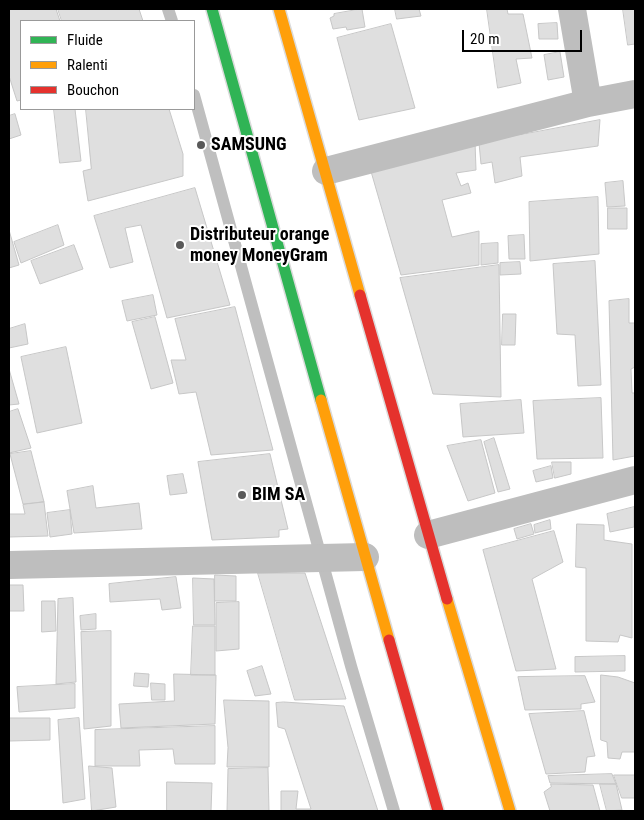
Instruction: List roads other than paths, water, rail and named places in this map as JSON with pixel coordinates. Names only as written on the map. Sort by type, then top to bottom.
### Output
[{"type":"main road","points":[[212,9],[438,811]]},
{"type":"main road","points":[[279,9],[428,535],[510,811]]},
{"type":"street","points":[[572,9],[588,104]]},
{"type":"street","points":[[326,171],[588,104],[635,94]]},
{"type":"street","points":[[428,535],[635,480]]},
{"type":"street","points":[[9,565],[365,557]]},
{"type":"waterway","points":[[168,9],[172,20]]},
{"type":"waterway","points":[[195,99],[351,666],[394,811]]},
{"type":"place","name":"SAMSUNG","points":[[201,145]]},
{"type":"place","name":"Distributeur orange money MoneyGram","points":[[180,245]]},
{"type":"place","name":"BIM SA","points":[[242,495]]}]
